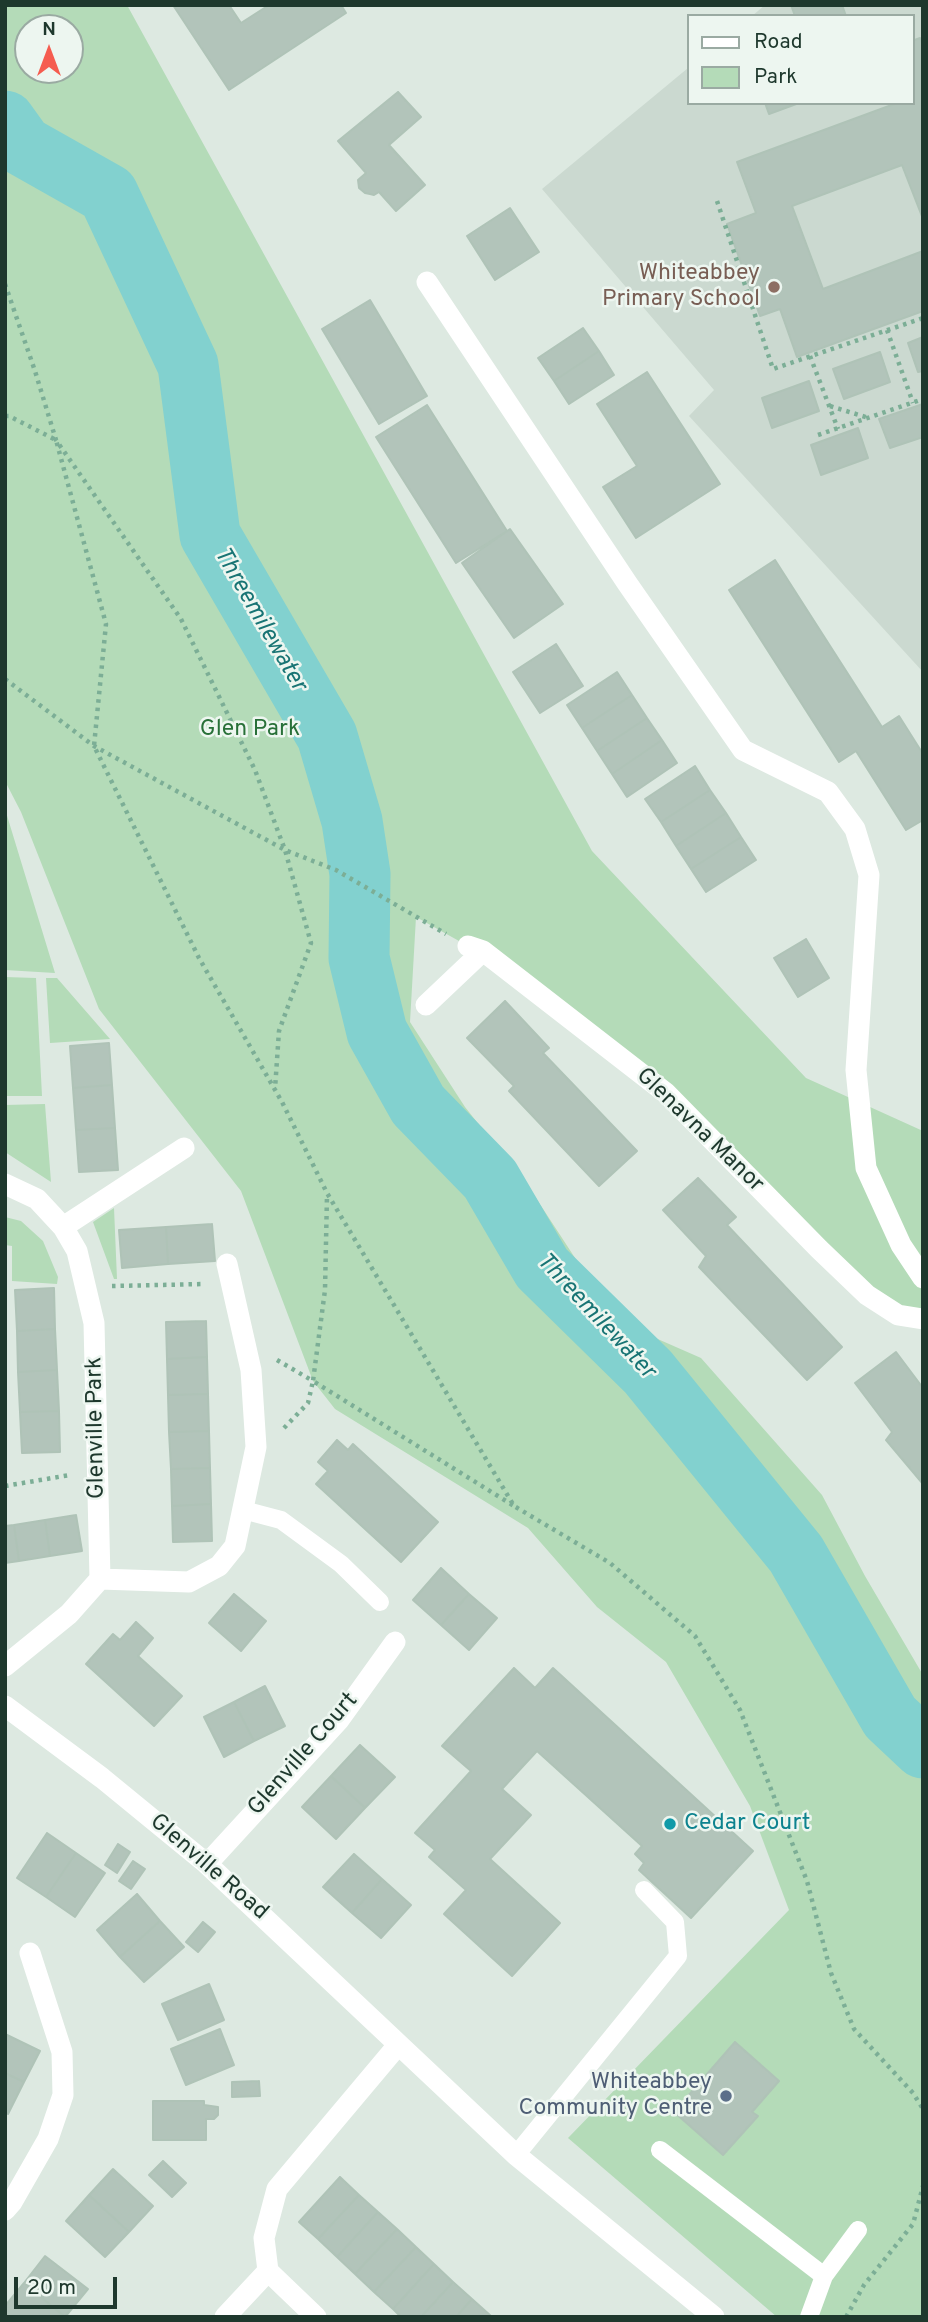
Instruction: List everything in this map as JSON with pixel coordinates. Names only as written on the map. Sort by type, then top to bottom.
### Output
[{"type":"street","points":[[427,282],[627,583],[743,750],[828,792],[855,829],[869,875],[856,1070],[866,1168],[901,1245],[923,1278]]},
{"type":"street","name":"Glenavna Manor","points":[[426,1005],[476,949],[666,1093],[867,1295],[898,1315],[923,1319]]},
{"type":"street","points":[[63,1227],[184,1148]]},
{"type":"street","name":"Glenville Park","points":[[5,1184],[37,1199],[63,1227],[77,1251],[94,1323],[100,1579]]},
{"type":"street","points":[[5,1667],[69,1614],[100,1579],[189,1582],[219,1566],[235,1546],[257,1447],[251,1370],[228,1274]]},
{"type":"street","name":"Glenville Court","points":[[207,1864],[339,1720],[395,1642]]},
{"type":"street","name":"Glenville Road","points":[[5,1706],[102,1778],[207,1864],[516,2155],[714,2317]]},
{"type":"street","points":[[5,2210],[48,2138],[63,2095],[62,2052],[30,1953]]},
{"type":"street","points":[[316,2317],[268,2271],[264,2238],[277,2189],[398,2045]]},
{"type":"street","points":[[225,2317],[268,2271]]},
{"type":"lane","points":[[243,1510],[281,1520],[341,1564],[380,1602]]},
{"type":"lane","points":[[516,2155],[678,1956],[675,1922],[644,1890]]},
{"type":"lane","points":[[660,2150],[824,2276]]},
{"type":"lane","points":[[809,2317],[824,2276],[858,2230]]},
{"type":"path","points":[[717,201],[773,369],[923,318]]},
{"type":"path","points":[[5,284],[36,371],[106,624],[94,746],[200,958],[282,1102],[327,1193],[514,1506]]},
{"type":"path","points":[[887,330],[913,403]]},
{"type":"path","points":[[810,356],[838,429]]},
{"type":"path","points":[[818,435],[923,400]]},
{"type":"path","points":[[829,406],[869,418]]},
{"type":"path","points":[[5,416],[56,440],[181,619],[255,770],[285,850],[311,943],[279,1031],[275,1092]]},
{"type":"path","points":[[5,679],[94,746],[285,850],[336,870],[416,917]]},
{"type":"path","points":[[281,1430],[308,1403],[313,1381],[325,1290],[327,1193]]},
{"type":"path","points":[[85,1287],[228,1274]]},
{"type":"path","points":[[251,1370],[276,1359],[313,1381],[610,1563],[695,1636],[740,1710],[807,1881],[831,1973],[854,2029],[913,2093],[923,2109]]},
{"type":"path","points":[[5,1486],[98,1471]]},
{"type":"path","points":[[846,2317],[864,2286],[913,2224],[923,2186]]},
{"type":"shaded area","name":"Whiteabbey Primary School","points":[[765,5],[923,5],[923,672],[689,416],[714,390],[542,189],[687,69],[687,105],[914,105],[914,14],[754,14]]},
{"type":"green space","name":"Glen Park","points":[[5,5],[127,5],[592,851],[806,1078],[923,1131],[923,1319],[898,1315],[666,1093],[468,946],[416,917],[410,1022],[465,1107],[530,1189],[579,1264],[644,1333],[701,1358],[822,1495],[865,1576],[923,1675],[923,2317],[777,2317],[568,2138],[789,1910],[750,1806],[666,1662],[597,1607],[528,1528],[335,1409],[313,1381],[241,1191],[99,1009],[21,812],[5,781]]},
{"type":"green space","points":[[5,809],[55,973],[5,970]]},
{"type":"green space","points":[[5,977],[36,978],[42,1096],[5,1096]]},
{"type":"green space","points":[[46,978],[57,978],[110,1039],[50,1043]]},
{"type":"green space","points":[[45,1104],[51,1182],[5,1152],[5,1105]]},
{"type":"green space","points":[[114,1208],[117,1279],[114,1279],[93,1222]]},
{"type":"green space","points":[[5,1217],[21,1221],[43,1241],[58,1277],[57,1284],[12,1281],[12,1246],[5,1245]]},
{"type":"building","points":[[173,5],[229,5],[241,23],[269,5],[341,5],[346,13],[229,90]]},
{"type":"building","points":[[791,5],[842,5],[845,14],[794,14]]},
{"type":"building","name":"Whiteabbey Primary School","points":[[920,38],[923,45],[923,219],[902,165],[792,206],[823,289],[923,251],[923,311],[797,357],[780,309],[760,316],[727,224],[756,213],[737,162],[892,105],[914,105],[914,40]]},
{"type":"building","points":[[398,92],[421,117],[389,145],[425,185],[396,211],[379,192],[374,195],[359,188],[358,180],[366,173],[338,141]]},
{"type":"building","points":[[766,105],[794,105],[769,114]]},
{"type":"building","points":[[510,208],[539,252],[495,280],[467,236]]},
{"type":"building","points":[[370,300],[427,396],[379,424],[322,329]]},
{"type":"building","points":[[583,328],[599,351],[554,381],[538,358]]},
{"type":"building","points":[[923,337],[923,371],[918,372],[908,343]]},
{"type":"building","points":[[599,351],[614,375],[569,404],[554,381]]},
{"type":"building","points":[[880,352],[890,382],[844,399],[833,369]]},
{"type":"building","points":[[647,372],[720,484],[636,538],[603,487],[637,466],[597,404]]},
{"type":"building","points":[[809,381],[819,411],[772,428],[762,398]]},
{"type":"building","points":[[923,404],[923,437],[890,448],[879,419]]},
{"type":"building","points":[[427,405],[507,531],[456,563],[376,437]]},
{"type":"building","points":[[858,428],[868,458],[821,475],[811,445]]},
{"type":"building","points":[[510,529],[563,604],[514,638],[462,563]]},
{"type":"building","points":[[775,560],[882,727],[899,716],[923,754],[923,820],[906,830],[856,751],[839,762],[729,590]]},
{"type":"building","points":[[556,644],[583,686],[540,713],[513,672]]},
{"type":"building","points":[[617,672],[632,695],[582,728],[567,705]]},
{"type":"building","points":[[632,695],[647,718],[597,751],[582,728]]},
{"type":"building","points":[[647,718],[662,740],[612,774],[597,751]]},
{"type":"building","points":[[662,740],[677,763],[627,797],[612,774]]},
{"type":"building","points":[[695,766],[710,790],[661,822],[645,799]]},
{"type":"building","points":[[710,790],[726,813],[676,846],[661,822]]},
{"type":"building","points":[[726,813],[741,837],[691,869],[676,846]]},
{"type":"building","points":[[741,837],[756,860],[706,892],[691,869]]},
{"type":"building","points":[[806,939],[829,978],[798,997],[774,958]]},
{"type":"building","points":[[505,1001],[549,1048],[543,1053],[637,1151],[599,1186],[509,1091],[514,1086],[467,1038]]},
{"type":"building","points":[[109,1043],[112,1085],[73,1088],[70,1046]]},
{"type":"building","points":[[112,1085],[115,1128],[76,1130],[73,1088]]},
{"type":"building","points":[[115,1128],[118,1170],[79,1172],[76,1130]]},
{"type":"building","points":[[698,1178],[736,1217],[727,1225],[842,1347],[807,1380],[699,1267],[706,1256],[663,1210]]},
{"type":"building","points":[[212,1224],[215,1261],[168,1264],[166,1227]]},
{"type":"building","points":[[166,1227],[168,1264],[122,1268],[119,1230]]},
{"type":"building","points":[[54,1288],[55,1329],[17,1331],[15,1290]]},
{"type":"building","points":[[206,1321],[207,1357],[167,1359],[166,1322]]},
{"type":"building","points":[[55,1329],[57,1370],[18,1372],[17,1331]]},
{"type":"building","points":[[896,1352],[923,1388],[923,1484],[886,1440],[892,1432],[855,1383]]},
{"type":"building","points":[[207,1357],[208,1394],[168,1395],[167,1359]]},
{"type":"building","points":[[57,1370],[59,1411],[20,1412],[18,1372]]},
{"type":"building","points":[[208,1394],[209,1431],[169,1432],[168,1395]]},
{"type":"building","points":[[59,1411],[60,1452],[22,1453],[20,1412]]},
{"type":"building","points":[[209,1431],[210,1468],[171,1469],[169,1432]]},
{"type":"building","points":[[337,1440],[348,1450],[353,1444],[438,1522],[401,1562],[316,1484],[328,1471],[318,1462]]},
{"type":"building","points":[[210,1468],[211,1504],[172,1506],[171,1469]]},
{"type":"building","points":[[211,1504],[212,1541],[173,1542],[172,1506]]},
{"type":"building","points":[[76,1515],[82,1551],[50,1556],[45,1520]]},
{"type":"building","points":[[45,1520],[50,1556],[19,1561],[14,1525]]},
{"type":"building","points":[[14,1525],[19,1561],[5,1563],[5,1526]]},
{"type":"building","points":[[441,1568],[469,1594],[441,1625],[413,1600]]},
{"type":"building","points":[[234,1594],[266,1621],[241,1651],[209,1623]]},
{"type":"building","points":[[469,1594],[497,1618],[469,1650],[441,1625]]},
{"type":"building","points":[[136,1622],[153,1638],[138,1656],[182,1696],[154,1726],[86,1664],[113,1634],[120,1640]]},
{"type":"building","name":"Cedar Court","points":[[514,1668],[535,1688],[553,1668],[753,1851],[691,1918],[639,1870],[644,1863],[635,1854],[642,1846],[537,1751],[502,1789],[531,1815],[490,1859],[560,1923],[512,1976],[444,1914],[466,1890],[429,1857],[435,1850],[415,1833],[471,1771],[442,1746]]},
{"type":"building","points":[[265,1686],[285,1726],[254,1741],[234,1702]]},
{"type":"building","points":[[234,1702],[254,1741],[224,1757],[204,1717]]},
{"type":"building","points":[[360,1745],[395,1777],[365,1808],[331,1776]]},
{"type":"building","points":[[331,1776],[365,1808],[336,1839],[302,1807]]},
{"type":"building","points":[[47,1833],[76,1853],[46,1897],[17,1878]]},
{"type":"building","points":[[118,1844],[130,1852],[117,1873],[105,1865]]},
{"type":"building","points":[[76,1853],[105,1873],[75,1917],[46,1897]]},
{"type":"building","points":[[354,1854],[382,1879],[352,1913],[323,1887]]},
{"type":"building","points":[[133,1861],[145,1869],[131,1889],[119,1881]]},
{"type":"building","points":[[382,1879],[411,1905],[381,1938],[352,1913]]},
{"type":"building","points":[[137,1894],[160,1921],[120,1957],[97,1930]]},
{"type":"building","points":[[160,1921],[184,1947],[144,1982],[120,1957]]},
{"type":"building","points":[[203,1922],[215,1932],[198,1952],[186,1942]]},
{"type":"building","points":[[209,1984],[224,2020],[178,2040],[162,2004]]},
{"type":"building","points":[[220,2029],[234,2065],[186,2085],[171,2049]]},
{"type":"building","points":[[5,2034],[40,2051],[24,2082],[5,2073]]},
{"type":"building","name":"Whiteabbey Community Centre","points":[[735,2042],[779,2081],[752,2112],[758,2116],[723,2155],[674,2112]]},
{"type":"building","points":[[5,2073],[24,2082],[8,2114],[5,2112]]},
{"type":"building","points":[[259,2081],[260,2096],[232,2097],[232,2082]]},
{"type":"building","points":[[153,2101],[204,2101],[204,2105],[218,2107],[218,2115],[214,2119],[206,2119],[206,2140],[153,2140]]},
{"type":"building","points":[[163,2161],[186,2183],[172,2197],[149,2175]]},
{"type":"building","points":[[113,2169],[153,2206],[129,2232],[89,2195]]},
{"type":"building","points":[[340,2177],[359,2195],[318,2239],[299,2222]]},
{"type":"building","points":[[89,2195],[129,2232],[105,2257],[66,2221]]},
{"type":"building","points":[[359,2195],[378,2212],[337,2257],[318,2239]]},
{"type":"building","points":[[378,2212],[397,2229],[355,2274],[337,2257]]},
{"type":"building","points":[[397,2229],[416,2247],[374,2292],[355,2274]]},
{"type":"building","points":[[416,2247],[434,2264],[393,2309],[374,2292]]},
{"type":"building","points":[[45,2256],[88,2289],[65,2317],[24,2283]]},
{"type":"building","points":[[434,2264],[453,2282],[421,2317],[401,2317],[393,2309]]},
{"type":"building","points":[[453,2282],[472,2299],[456,2317],[421,2317]]},
{"type":"building","points":[[24,2283],[65,2317],[9,2317],[5,2314],[5,2306]]},
{"type":"building","points":[[472,2299],[491,2316],[456,2317]]},
{"type":"waterway","name":"Threemilewater","points":[[5,121],[23,146],[108,194],[188,365],[210,535],[327,736],[352,821],[360,874],[359,958],[377,1032],[418,1105],[490,1179],[542,1268],[648,1372],[796,1554],[890,1717],[923,1748]]},
{"type":"place","name":"Whiteabbey Primary School","points":[[774,287]]},
{"type":"place","name":"Cedar Court","points":[[670,1824]]},
{"type":"place","name":"Whiteabbey Community Centre","points":[[726,2096]]}]
